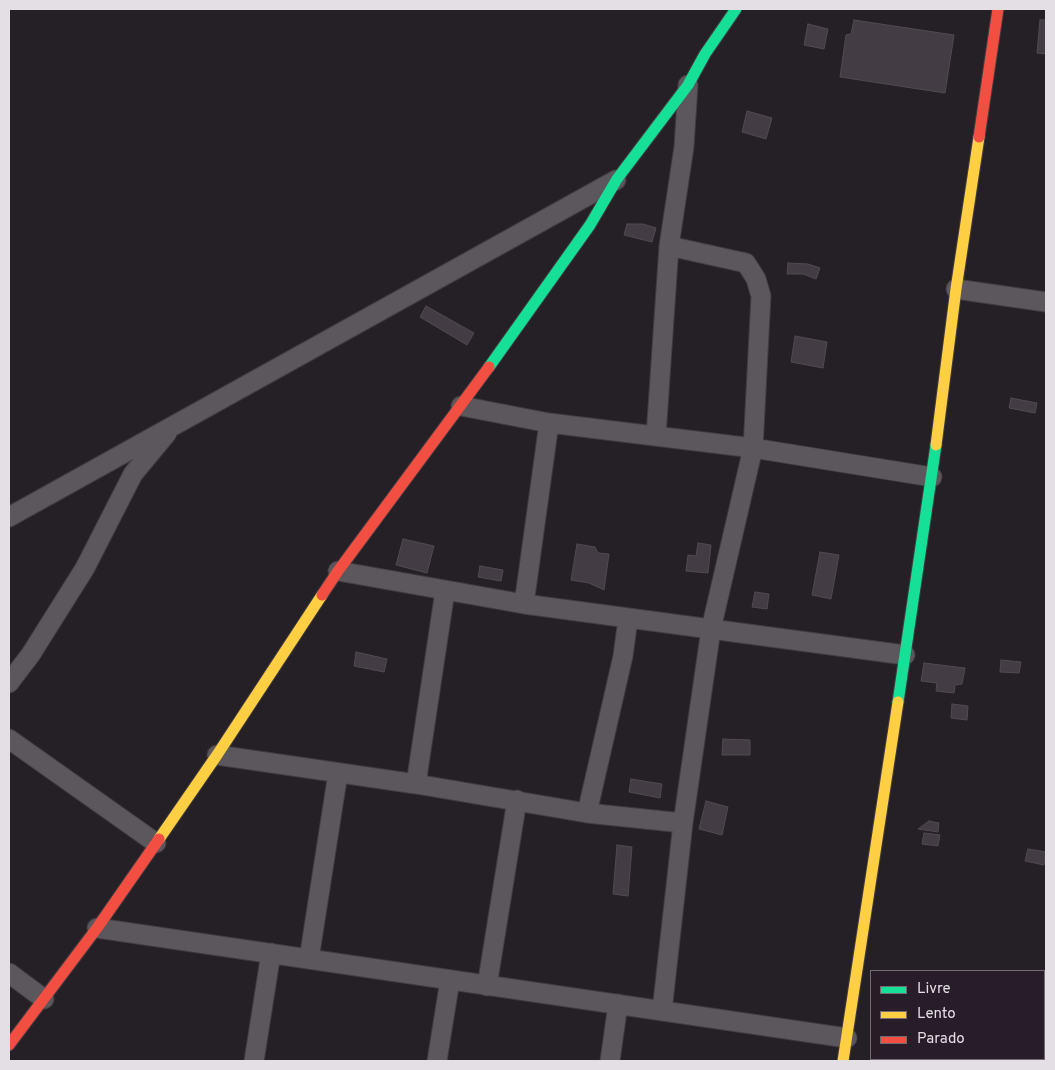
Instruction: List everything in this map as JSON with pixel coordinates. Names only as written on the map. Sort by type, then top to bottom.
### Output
[{"type":"street","points":[[9,1045],[97,928],[217,755],[338,571],[461,406],[590,225],[617,179],[688,85],[705,54],[736,9]]},
{"type":"street","points":[[844,1061],[847,1038],[863,985],[905,655],[932,477],[956,289],[998,9]]},
{"type":"street","points":[[656,436],[669,246],[684,147],[688,85]]},
{"type":"street","points":[[9,517],[617,179]]},
{"type":"street","points":[[662,1011],[684,823],[711,629],[752,448],[761,296],[756,279],[746,263],[669,246]]},
{"type":"street","points":[[956,289],[1046,302]]},
{"type":"street","points":[[461,406],[549,424],[752,448],[932,477]]},
{"type":"street","points":[[9,682],[31,654],[85,568],[133,474],[174,424]]},
{"type":"street","points":[[524,604],[549,424]]},
{"type":"street","points":[[338,571],[524,604],[905,655]]},
{"type":"street","points":[[416,784],[445,591]]},
{"type":"street","points":[[587,813],[623,656],[628,619]]},
{"type":"street","points":[[9,739],[156,843]]},
{"type":"street","points":[[217,755],[416,784],[587,813],[684,823]]},
{"type":"street","points":[[309,959],[338,773]]},
{"type":"street","points":[[487,986],[517,800]]},
{"type":"street","points":[[97,928],[847,1038]]},
{"type":"street","points":[[254,1061],[271,953]]},
{"type":"street","points":[[9,973],[44,999]]},
{"type":"street","points":[[437,1061],[450,980]]},
{"type":"street","points":[[610,1061],[618,1004]]},
{"type":"building","points":[[854,20],[954,35],[945,93],[840,77],[846,35],[851,34]]},
{"type":"building","points":[[1040,20],[1046,20],[1046,54],[1037,53]]},
{"type":"building","points":[[808,24],[828,29],[824,49],[804,45]]},
{"type":"building","points":[[747,111],[772,118],[766,139],[742,132]]},
{"type":"building","points":[[627,224],[643,224],[656,228],[652,242],[624,235]]},
{"type":"building","points":[[788,263],[808,264],[820,268],[816,279],[803,274],[787,274]]},
{"type":"building","points":[[426,306],[474,333],[467,345],[420,317]]},
{"type":"building","points":[[795,336],[827,342],[823,368],[791,362]]},
{"type":"building","points":[[1011,398],[1037,403],[1035,413],[1009,408]]},
{"type":"building","points":[[403,539],[434,546],[427,573],[396,565]]},
{"type":"building","points":[[698,543],[711,545],[708,573],[686,571],[688,555],[696,556]]},
{"type":"building","points":[[577,544],[595,547],[598,553],[609,554],[604,590],[589,583],[571,580]]},
{"type":"building","points":[[820,552],[839,555],[831,599],[812,595]]},
{"type":"building","points":[[480,566],[503,570],[501,581],[478,577]]},
{"type":"building","points":[[755,592],[769,594],[767,609],[752,607]]},
{"type":"building","points":[[356,652],[387,659],[384,672],[354,666]]},
{"type":"building","points":[[1001,660],[1021,662],[1019,673],[1000,672]]},
{"type":"building","points":[[924,663],[965,668],[962,684],[955,685],[954,693],[936,691],[937,683],[921,681]]},
{"type":"building","points":[[952,704],[968,706],[967,720],[951,718]]},
{"type":"building","points":[[723,739],[750,740],[750,755],[722,755]]},
{"type":"building","points":[[631,779],[662,784],[660,798],[629,792]]},
{"type":"building","points":[[706,801],[728,807],[722,835],[699,829]]},
{"type":"building","points":[[929,821],[939,823],[938,832],[918,829]]},
{"type":"building","points":[[924,833],[940,835],[938,846],[922,844]]},
{"type":"building","points":[[617,845],[632,847],[628,896],[613,894]]},
{"type":"building","points":[[1028,849],[1046,852],[1044,865],[1025,861]]},
{"type":"traffic: fast","points":[[489,367],[590,225],[617,179],[688,85],[705,54],[736,9]]},
{"type":"traffic: fast","points":[[898,702],[936,445]]},
{"type":"traffic: slow","points":[[936,445],[956,289],[979,137]]},
{"type":"traffic: slow","points":[[159,839],[217,755],[322,595]]},
{"type":"traffic: slow","points":[[843,1061],[898,702]]},
{"type":"traffic: jam","points":[[979,137],[998,9]]},
{"type":"traffic: jam","points":[[322,595],[489,367]]},
{"type":"traffic: jam","points":[[9,1045],[97,928],[159,839]]}]
